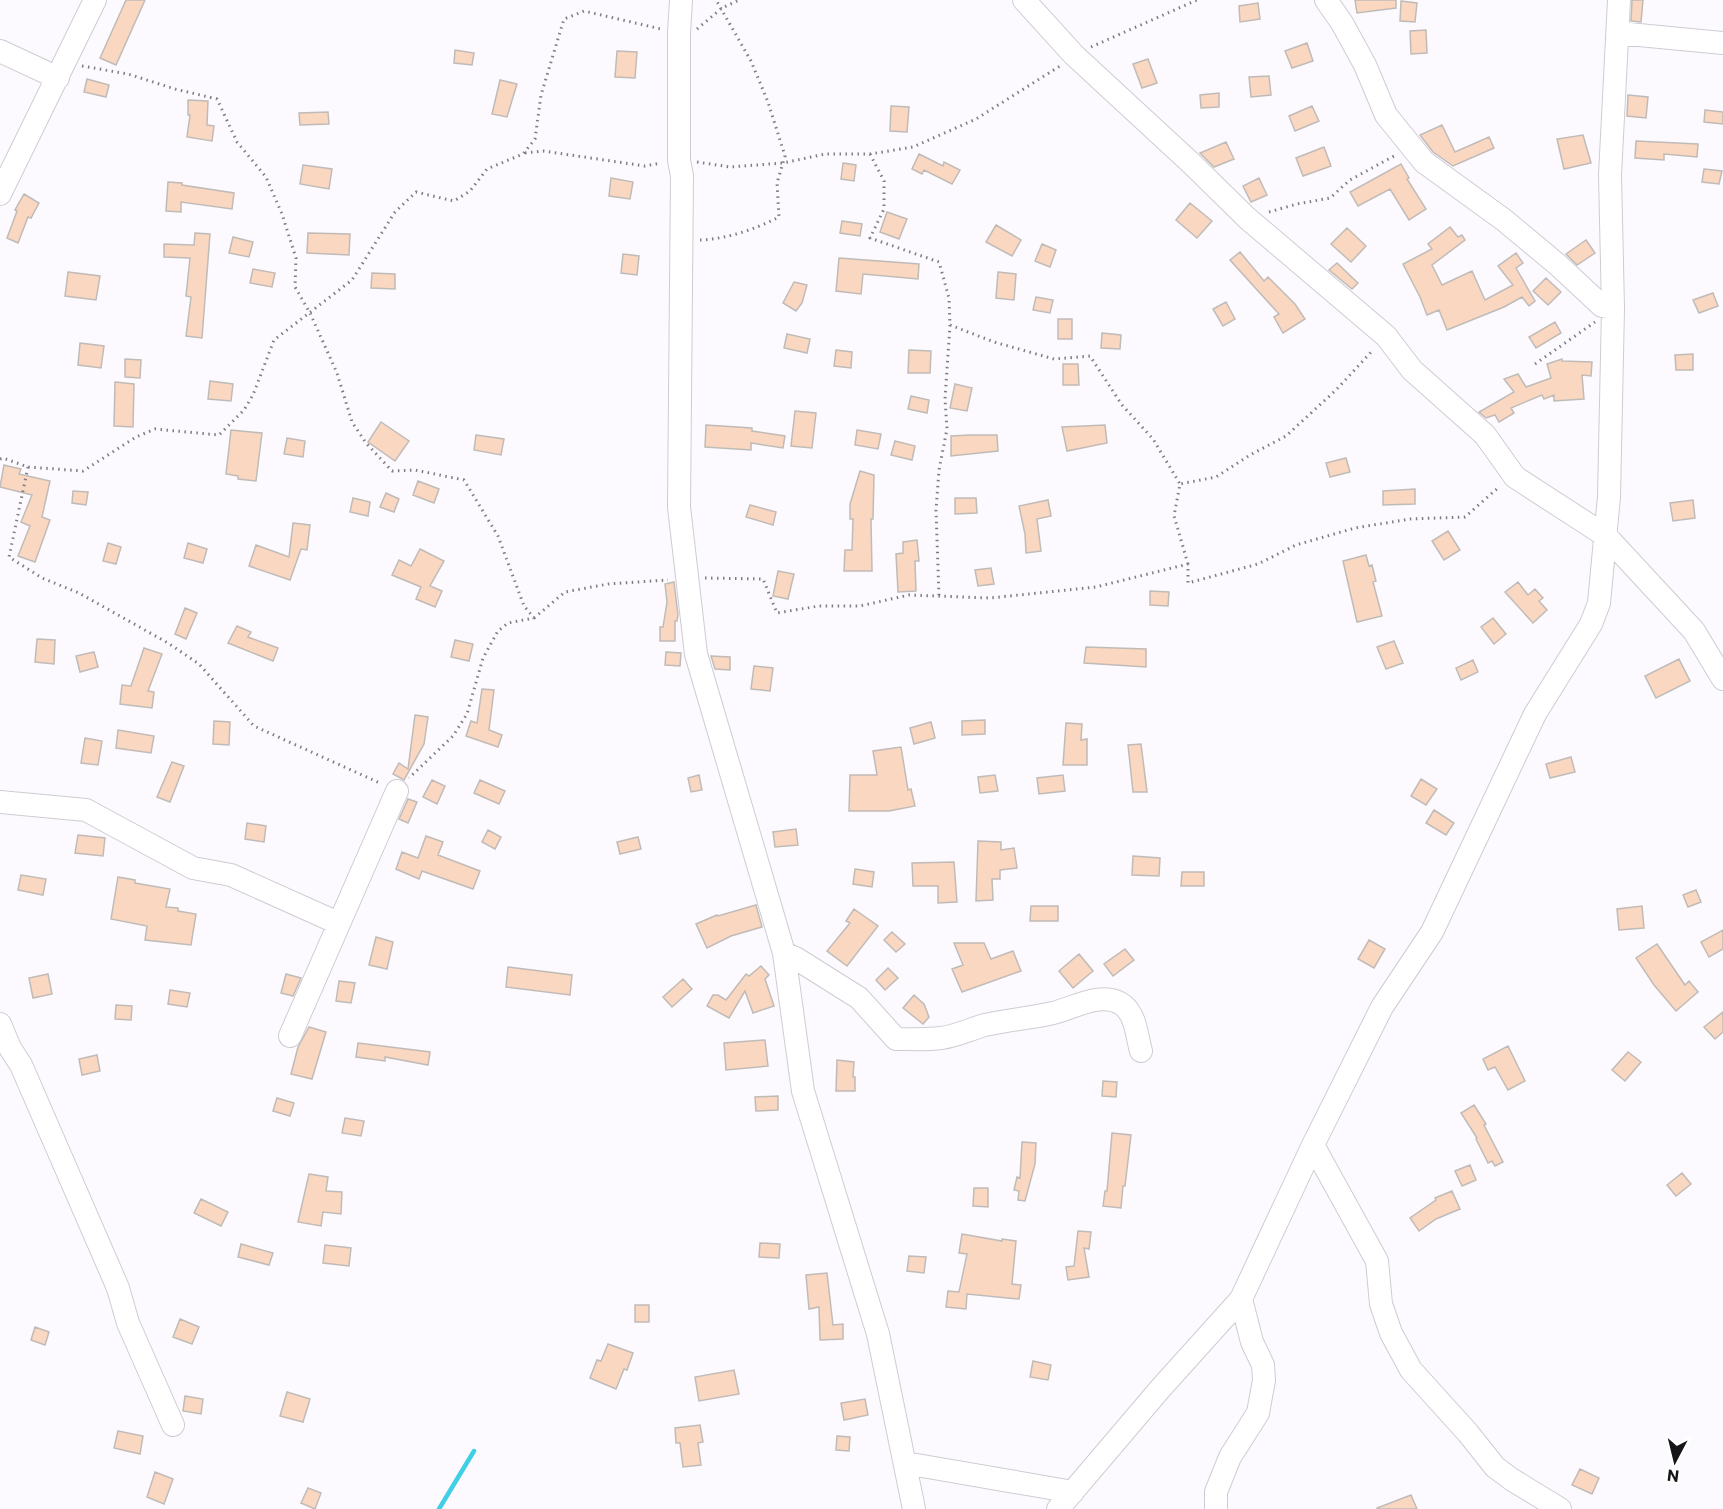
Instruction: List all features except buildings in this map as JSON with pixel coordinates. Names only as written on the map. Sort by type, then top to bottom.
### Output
[{"type":"street","points":[[0,194],[95,0]]},
{"type":"street","points":[[681,0],[679,33],[679,160],[682,176],[679,507],[696,654],[784,953],[803,1091],[878,1334],[914,1509]]},
{"type":"street","points":[[1024,0],[1074,55],[1247,218],[1386,336],[1412,370],[1485,435],[1515,477],[1606,536],[1694,631],[1723,679]]},
{"type":"street","points":[[1326,0],[1365,64],[1386,115],[1424,162],[1504,220],[1608,307]]},
{"type":"street","points":[[1336,0],[1342,23]]},
{"type":"street","points":[[1058,1509],[1160,1389],[1241,1299],[1313,1145],[1383,1007],[1431,932],[1535,714],[1591,624],[1602,587],[1609,497],[1610,175],[1619,0]]},
{"type":"street","points":[[1618,33],[1723,43]]},
{"type":"street","points":[[0,51],[61,71]]},
{"type":"street","points":[[290,1036],[397,790]]},
{"type":"street","points":[[0,802],[86,810],[193,868],[231,875],[338,923]]},
{"type":"street","points":[[784,953],[859,998],[896,1039],[940,1038],[965,1033],[981,1026],[1053,1013],[1094,1000],[1108,1000],[1121,1004],[1129,1011],[1135,1024],[1140,1051]]},
{"type":"street","points":[[0,1024],[10,1048],[21,1065],[118,1288],[128,1323],[173,1425]]},
{"type":"street","points":[[1313,1145],[1377,1261],[1381,1304],[1391,1333],[1411,1370],[1468,1433],[1495,1467],[1510,1479],[1560,1509]]},
{"type":"street","points":[[1216,1509],[1216,1492],[1230,1457],[1258,1413],[1264,1380],[1263,1365],[1252,1342],[1241,1299]]},
{"type":"street","points":[[905,1463],[1073,1492]]},
{"type":"path","points":[[681,240],[705,240],[725,236],[762,226],[779,217],[777,183],[785,156],[768,102],[751,61],[716,0]]},
{"type":"path","points":[[523,154],[535,139],[541,94],[564,19],[584,11],[679,33],[698,29],[722,8],[740,0]]},
{"type":"path","points":[[0,459],[28,467],[83,471],[136,437],[155,429],[219,435],[244,410],[253,395],[274,340],[352,280],[395,212],[416,192],[454,201],[470,191],[487,169],[523,154],[543,151],[645,166],[679,160],[730,167],[783,163],[825,154],[870,154],[913,147],[976,119],[1052,73],[1074,55],[1197,0]]},
{"type":"path","points":[[61,71],[128,74],[217,99],[237,142],[266,177],[278,205],[296,258],[295,287],[310,313],[337,373],[352,422],[366,443],[392,471],[415,470],[465,480],[498,536],[524,606],[534,618]]},
{"type":"path","points":[[1247,218],[1297,204],[1330,198],[1350,180],[1412,146]]},
{"type":"path","points":[[870,154],[884,181],[884,209],[870,238],[939,262],[949,298],[950,325],[945,399],[947,429],[939,470],[936,510],[939,596]]},
{"type":"path","points":[[1535,364],[1594,323],[1608,307]]},
{"type":"path","points":[[950,325],[994,342],[1054,359],[1090,356],[1122,405],[1153,439],[1179,484],[1174,516],[1188,564],[1188,583],[1258,564],[1296,545],[1355,528],[1410,519],[1465,518],[1499,487],[1515,477]]},
{"type":"path","points":[[1179,484],[1216,477],[1250,454],[1286,436],[1336,390],[1386,336]]},
{"type":"path","points":[[28,467],[9,557],[42,578],[79,593],[168,643],[199,664],[254,726],[397,790],[453,736],[466,714],[483,658],[498,631],[508,624],[534,618],[566,592],[608,584],[687,578],[763,579],[777,613],[819,606],[860,606],[909,595],[990,598],[1096,587],[1188,564]]},
{"type":"waterway","points":[[439,1509],[474,1451]]}]
